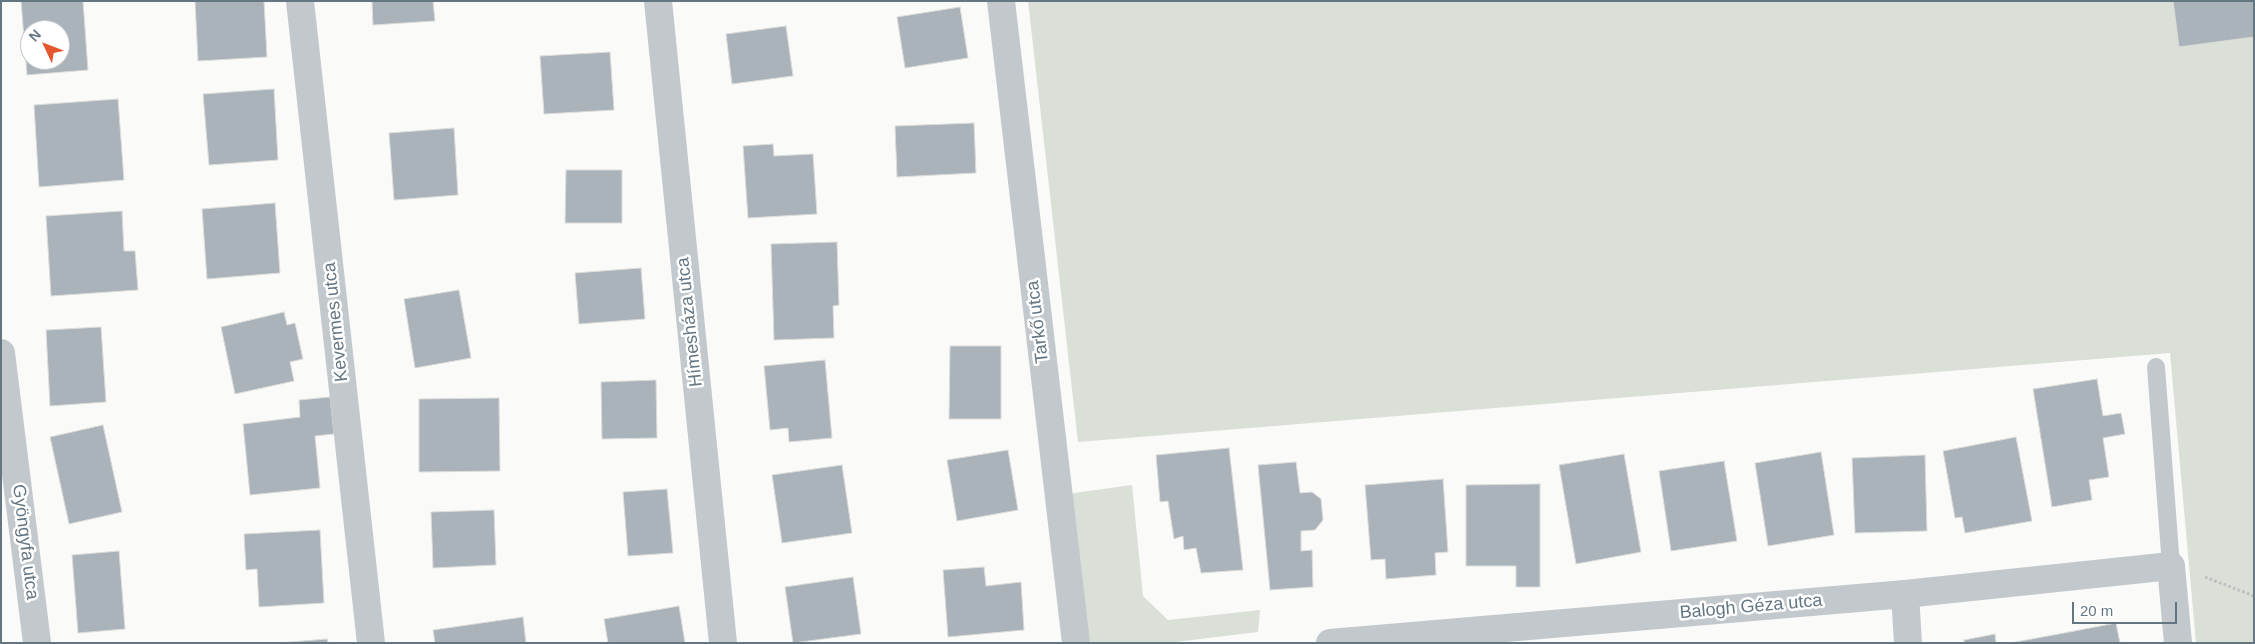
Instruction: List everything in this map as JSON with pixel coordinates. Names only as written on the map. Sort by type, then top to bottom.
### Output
[{"type":"street","name":"Kevermes utca","points":[[300,1],[371,643]]},
{"type":"street","name":"Hímesháza utca","points":[[658,1],[723,643]]},
{"type":"street","name":"Tarkő utca","points":[[1001,1],[1076,643]]},
{"type":"street","name":"Gyöngyfa utca","points":[[1,353],[37,643]]},
{"type":"street","name":"Balogh Géza utca","points":[[1330,643],[1519,635],[2171,566]]},
{"type":"street","points":[[2171,566],[2178,643]]},
{"type":"street","points":[[1905,594],[1908,643]]},
{"type":"lane","points":[[2156,367],[2171,566]]},
{"type":"path","points":[[2171,566],[2254,596]]},
{"type":"shaded area","points":[[1028,1],[2254,1],[2254,643],[2196,643],[2170,353],[1078,442]]},
{"type":"shaded area","points":[[1132,485],[1143,596],[1168,620],[1260,610],[1258,632],[1167,643],[1084,643],[1067,494]]},
{"type":"building","points":[[21,1],[83,1],[88,70],[27,75],[27,70],[70,70],[70,20],[23,20]]},
{"type":"building","points":[[195,1],[264,1],[267,57],[198,61]]},
{"type":"building","points":[[372,1],[433,1],[435,21],[373,25]]},
{"type":"building","points":[[2173,1],[2254,1],[2254,37],[2179,47]]},
{"type":"building","points":[[960,7],[968,58],[905,68],[897,17]]},
{"type":"building","points":[[786,26],[793,76],[732,84],[726,34]]},
{"type":"building","points":[[610,52],[614,110],[544,114],[540,56]]},
{"type":"building","points":[[274,89],[278,160],[209,165],[203,94]]},
{"type":"building","points":[[118,99],[124,180],[39,187],[34,105]]},
{"type":"building","points":[[974,123],[976,173],[897,177],[895,126]]},
{"type":"building","points":[[454,128],[458,195],[394,200],[389,133]]},
{"type":"building","points":[[773,144],[774,156],[813,154],[817,214],[748,218],[743,146]]},
{"type":"building","points":[[566,170],[622,170],[622,223],[565,223]]},
{"type":"building","points":[[275,203],[280,273],[207,279],[202,209]]},
{"type":"building","points":[[122,211],[124,251],[135,251],[138,290],[51,296],[46,216]]},
{"type":"building","points":[[837,242],[839,305],[833,306],[834,338],[774,340],[771,244]]},
{"type":"building","points":[[641,268],[645,319],[579,324],[575,273]]},
{"type":"building","points":[[459,290],[471,358],[415,368],[404,299]]},
{"type":"building","points":[[284,312],[287,325],[295,323],[303,359],[290,362],[294,381],[235,394],[221,327]]},
{"type":"building","points":[[101,327],[106,402],[50,406],[46,330]]},
{"type":"building","points":[[950,346],[1001,346],[1001,419],[949,419]]},
{"type":"building","points":[[825,360],[832,438],[789,442],[788,428],[770,430],[764,366]]},
{"type":"building","points":[[2097,379],[2103,416],[2121,413],[2125,434],[2103,438],[2109,477],[2089,480],[2092,500],[2052,507],[2033,389]]},
{"type":"building","points":[[656,380],[657,438],[602,439],[601,382]]},
{"type":"building","points":[[330,397],[334,434],[315,436],[320,488],[250,495],[243,424],[300,417],[299,400]]},
{"type":"building","points":[[499,398],[500,471],[419,472],[419,399]]},
{"type":"building","points":[[103,425],[122,512],[69,524],[50,437]]},
{"type":"building","points":[[2016,437],[2032,521],[1965,533],[1962,517],[1955,518],[1943,451]]},
{"type":"building","points":[[1229,448],[1243,570],[1201,573],[1196,548],[1184,550],[1183,536],[1174,539],[1168,501],[1160,502],[1156,455]]},
{"type":"building","points":[[1008,450],[1018,510],[957,521],[947,460]]},
{"type":"building","points":[[1821,452],[1834,535],[1768,546],[1755,463]]},
{"type":"building","points":[[1624,454],[1641,552],[1576,564],[1559,465]]},
{"type":"building","points":[[1925,455],[1927,531],[1855,533],[1852,458]]},
{"type":"building","points":[[1724,461],[1737,541],[1671,551],[1659,471]]},
{"type":"building","points":[[1296,462],[1300,493],[1312,492],[1321,499],[1323,520],[1315,530],[1301,531],[1301,551],[1312,550],[1313,587],[1270,590],[1258,465]]},
{"type":"building","points":[[842,465],[852,533],[782,543],[772,475]]},
{"type":"building","points":[[1443,479],[1448,552],[1435,553],[1436,575],[1386,579],[1385,559],[1371,560],[1365,485]]},
{"type":"building","points":[[1540,484],[1540,587],[1516,587],[1516,566],[1466,566],[1466,485]]},
{"type":"building","points":[[667,489],[673,553],[628,556],[623,492]]},
{"type":"building","points":[[494,510],[496,565],[433,568],[431,512]]},
{"type":"building","points":[[320,530],[324,603],[259,607],[257,569],[246,570],[244,534]]},
{"type":"building","points":[[119,551],[125,629],[78,633],[72,555]]},
{"type":"building","points":[[984,567],[986,586],[1021,582],[1024,630],[948,637],[943,570]]},
{"type":"building","points":[[853,577],[861,634],[793,643],[785,587]]},
{"type":"building","points":[[679,606],[685,643],[608,643],[604,619]]},
{"type":"building","points":[[523,617],[526,643],[435,643],[433,630]]},
{"type":"building","points":[[2116,623],[2120,643],[2010,643],[2064,633]]},
{"type":"building","points":[[1995,634],[1996,643],[1964,643],[1964,640]]},
{"type":"building","points":[[327,639],[328,643],[278,643]]}]
